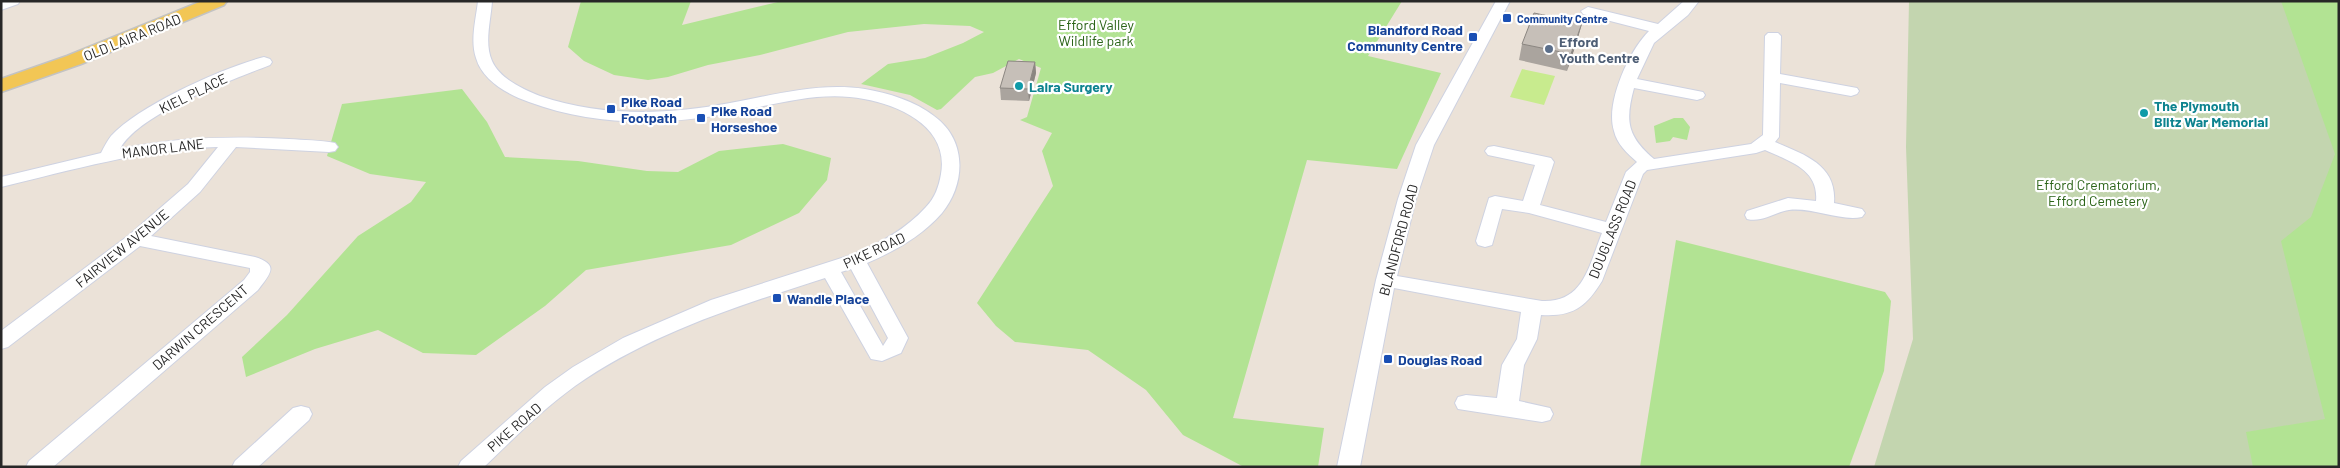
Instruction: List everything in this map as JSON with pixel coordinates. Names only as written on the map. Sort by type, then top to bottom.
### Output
[{"type":"main road","name":"OLD LAIRA ROAD","points":[[3,92],[74,60],[218,1]]},
{"type":"street","points":[[1,6],[13,1]]},
{"type":"street","name":"PIKE ROAD","points":[[469,467],[549,396],[579,373],[639,340],[717,306],[856,260],[905,237],[936,208],[948,188],[953,171],[951,151],[943,132],[927,118],[887,99],[863,94],[834,92],[800,93],[728,108],[652,117],[607,116],[547,105],[505,84],[493,73],[484,59],[482,44],[484,1]]},
{"type":"street","name":"BLANDFORD ROAD","points":[[1348,467],[1386,280],[1402,213],[1426,145],[1503,1]]},
{"type":"street","points":[[1692,1],[1649,40],[1642,51],[1629,82],[1621,111],[1621,128],[1631,148],[1649,163],[1756,148],[1771,137],[1773,122],[1773,36]]},
{"type":"street","points":[[1582,26],[1590,7],[1660,30]]},
{"type":"street","name":"KIEL PLACE","points":[[108,155],[110,146],[123,134],[165,105],[188,92],[264,62]]},
{"type":"street","points":[[1772,77],[1851,91]]},
{"type":"street","points":[[1629,82],[1696,95]]},
{"type":"street","name":"MANOR LANE","points":[[1,182],[108,155],[172,146],[231,142],[328,147]]},
{"type":"street","name":"FAIRVIEW AVENUE","points":[[1,342],[136,239],[194,188],[231,142]]},
{"type":"street","points":[[1764,143],[1795,157],[1814,169],[1825,183],[1825,207]]},
{"type":"street","points":[[1494,151],[1545,162],[1530,208]]},
{"type":"street","name":"DOUGLASS ROAD","points":[[1386,280],[1550,310],[1570,306],[1583,296],[1635,172],[1641,166],[1649,163]]},
{"type":"street","points":[[1485,241],[1495,202],[1530,208],[1612,230]]},
{"type":"street","points":[[1754,216],[1788,204],[1825,207],[1856,213]]},
{"type":"street","name":"DARWIN CRESCENT","points":[[37,467],[251,284],[260,273],[260,265],[248,261],[136,239]]},
{"type":"street","points":[[830,269],[873,348],[878,354],[889,353],[896,347],[898,338],[856,260]]},
{"type":"street","points":[[1507,406],[1513,365],[1528,339],[1532,307]]},
{"type":"street","points":[[1466,403],[1507,406],[1542,414]]},
{"type":"street","points":[[243,467],[302,414]]},
{"type":"green space","name":"Efford Valley Wildlife park","points":[[581,1],[691,1],[682,25],[782,1],[1402,1],[1368,56],[1441,73],[1397,169],[1307,160],[1233,418],[1324,428],[1318,467],[1244,467],[1183,435],[1146,390],[1088,350],[1015,342],[996,326],[977,303],[1053,186],[1042,151],[1052,133],[1020,120],[1027,117],[1041,68],[1019,59],[993,73],[975,77],[941,109],[937,110],[910,95],[861,84],[888,64],[925,58],[963,43],[984,32],[970,26],[924,24],[848,32],[760,55],[708,65],[668,77],[648,80],[614,75],[584,61],[568,47]]},
{"type":"green space","name":"Efford Crematorium, Efford Cemetery","points":[[1909,1],[2281,1],[2335,154],[2311,217],[2281,241],[2325,419],[2246,432],[2253,467],[1874,467],[1913,339],[1906,147]]},
{"type":"green space","points":[[2279,1],[2339,1],[2339,467],[2241,467],[2230,421],[2276,229]]},
{"type":"green space","points":[[1522,69],[1555,76],[1544,105],[1510,97]]},
{"type":"green space","points":[[462,89],[487,122],[505,157],[578,161],[647,171],[678,172],[719,151],[783,144],[831,158],[827,180],[799,213],[731,245],[586,270],[545,306],[476,355],[423,353],[378,330],[315,349],[246,377],[242,357],[287,315],[358,236],[411,202],[426,182],[370,174],[327,156],[342,104]]},
{"type":"green space","points":[[1674,118],[1683,118],[1690,127],[1687,140],[1673,137],[1670,141],[1656,143],[1654,126]]},
{"type":"green space","points":[[1676,240],[1885,292],[1891,301],[1884,371],[1849,467],[1640,467]]},
{"type":"building","points":[[1534,13],[1582,23],[1571,54],[1522,44]]},
{"type":"building","points":[[1008,61],[1035,62],[1028,89],[1000,88]]},
{"type":"place","name":"Community Centre","points":[[1507,18]]},
{"type":"place","name":"Blandford Road Community Centre","points":[[1473,37]]},
{"type":"place","name":"Efford Youth Centre","points":[[1549,49]]},
{"type":"place","name":"Laira Surgery","points":[[1019,86]]},
{"type":"place","name":"Pike Road Footpath","points":[[611,109]]},
{"type":"place","name":"The Plymouth Blitz War Memorial","points":[[2144,113]]},
{"type":"place","name":"Pike Road Horseshoe","points":[[701,118]]},
{"type":"place","name":"Wandle Place","points":[[777,298]]},
{"type":"place","name":"Douglas Road","points":[[1388,359]]}]
